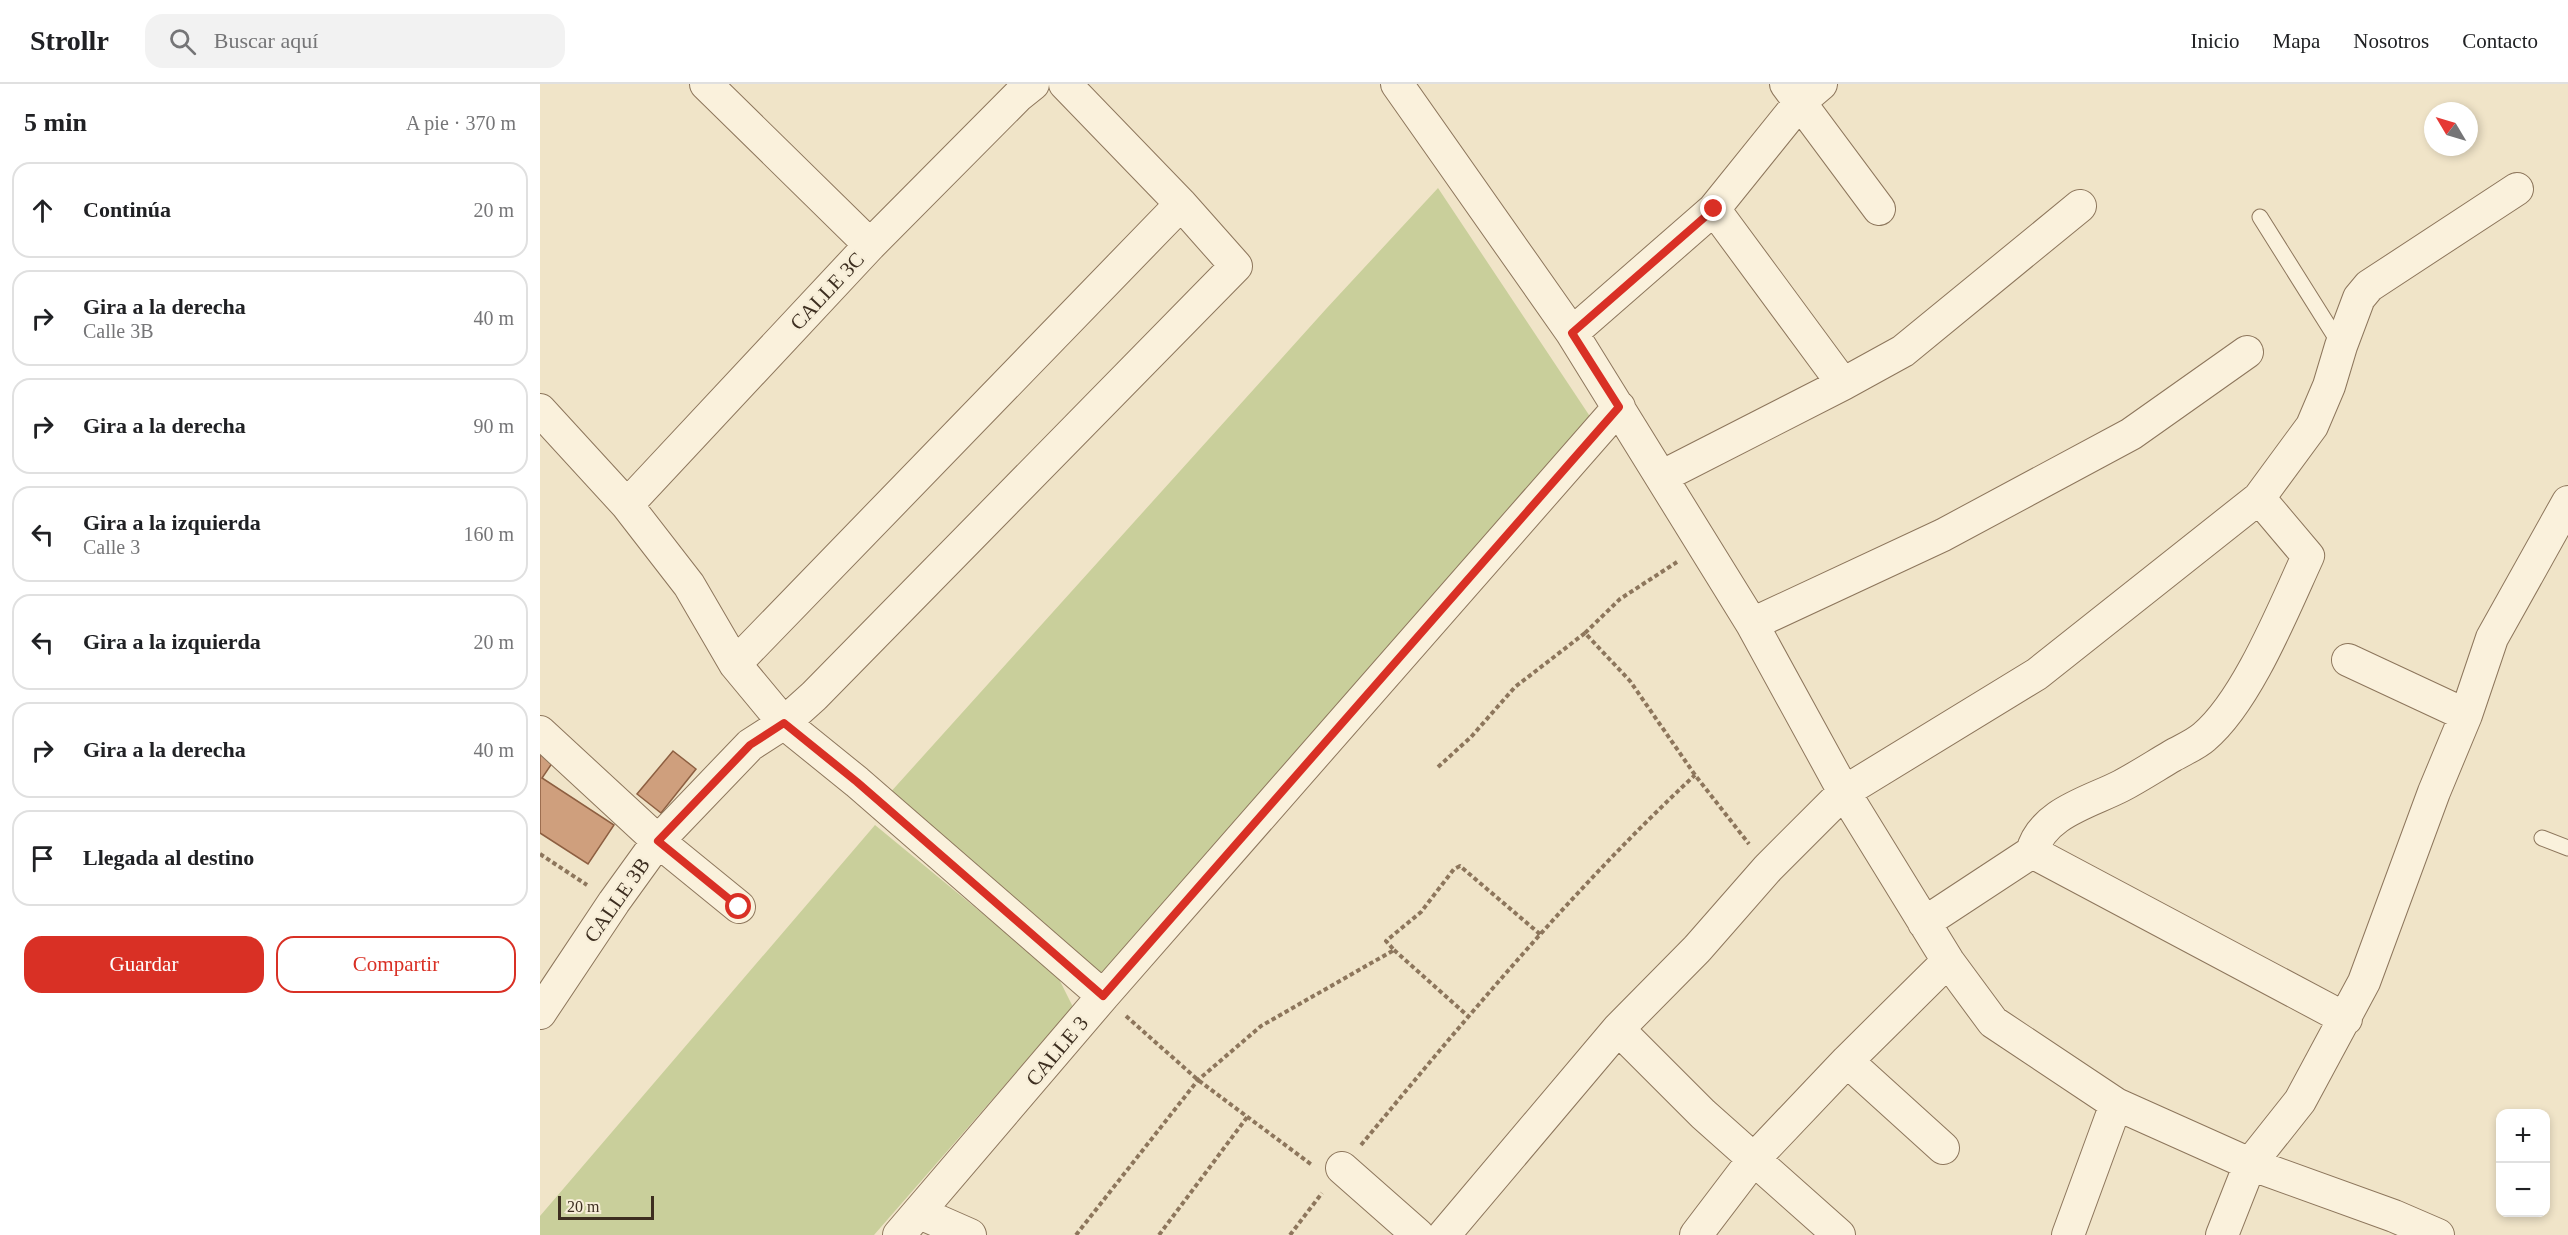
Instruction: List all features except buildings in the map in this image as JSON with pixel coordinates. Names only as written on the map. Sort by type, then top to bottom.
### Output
[{"type":"street","points":[[706,84],[870,244]]},
{"type":"street","name":"CALLE 3C","points":[[627,505],[870,244],[1018,96],[1033,84]]},
{"type":"street","points":[[735,664],[1181,204],[1065,84]]},
{"type":"street","points":[[1397,84],[1572,333],[1752,624],[1844,792],[1924,923],[1948,961],[1994,1022],[2116,1104],[2391,1225],[2438,1235]]},
{"type":"street","points":[[1572,333],[1714,209],[1803,90],[1879,209]]},
{"type":"street","points":[[1444,1235],[1618,1029],[1697,949],[1768,868],[1844,792],[2037,674],[2259,498],[2312,426],[2329,386],[2359,298],[2369,286],[2517,189]]},
{"type":"street","name":"CALLE 3B","points":[[540,1013],[658,841],[750,745],[784,723],[814,696],[1236,266],[1181,204]]},
{"type":"street","points":[[1661,477],[1903,351],[2080,206]]},
{"type":"street","points":[[1714,209],[1843,384]]},
{"type":"street","points":[[1752,624],[1943,535],[2131,434],[2247,352]]},
{"type":"street","name":"CALLE 3","points":[[910,1224],[1103,996],[1619,407]]},
{"type":"street","points":[[540,410],[627,505],[689,585],[735,664],[784,723],[857,782],[1103,996]]},
{"type":"street","points":[[1924,923],[2032,852],[2040,834],[2064,813],[2094,797],[2120,787],[2203,738],[2229,711],[2280,616],[2308,556],[2259,498]]},
{"type":"street","points":[[2222,1235],[2250,1164],[2300,1101],[2364,982],[2493,638],[2568,502]]},
{"type":"street","points":[[2348,660],[2466,715]]},
{"type":"street","points":[[540,732],[658,841],[739,907]]},
{"type":"street","points":[[2032,852],[2346,1019]]},
{"type":"street","points":[[1696,1235],[1753,1160],[1847,1061],[1948,961]]},
{"type":"street","points":[[1618,1029],[1753,1160],[1839,1235]]},
{"type":"street","points":[[1847,1061],[1943,1148]]},
{"type":"street","points":[[2068,1235],[2116,1104]]},
{"type":"street","points":[[1337,1174],[1418,1235]]},
{"type":"street","points":[[910,1224],[970,1235]]},
{"type":"lane","points":[[2260,217],[2341,346]]},
{"type":"lane","points":[[2542,838],[2568,848]]},
{"type":"path","points":[[1438,767],[1471,737],[1515,687],[1586,633],[1620,599],[1704,546]]},
{"type":"path","points":[[1586,633],[1630,681],[1695,775],[1768,868]]},
{"type":"path","points":[[1290,1235],[1337,1174],[1468,1016],[1642,824],[1695,775]]},
{"type":"path","points":[[540,854],[614,902]]},
{"type":"path","points":[[1468,1016],[1386,941],[1420,912],[1454,869],[1460,866],[1541,935]]},
{"type":"path","points":[[1076,1235],[1198,1080],[1262,1026],[1394,950]]},
{"type":"path","points":[[1103,996],[1198,1080],[1248,1116],[1337,1174]]},
{"type":"path","points":[[1159,1235],[1248,1116]]},
{"type":"green space","points":[[1438,188],[1595,424],[1131,950],[1100,973],[888,795]]},
{"type":"green space","points":[[875,825],[1057,975],[1073,1007],[874,1235],[540,1235],[540,1216]]},
{"type":"route","points":[[739,907],[658,841],[750,745],[784,723],[857,782],[1103,996],[1619,407],[1572,333],[1714,209]]}]
